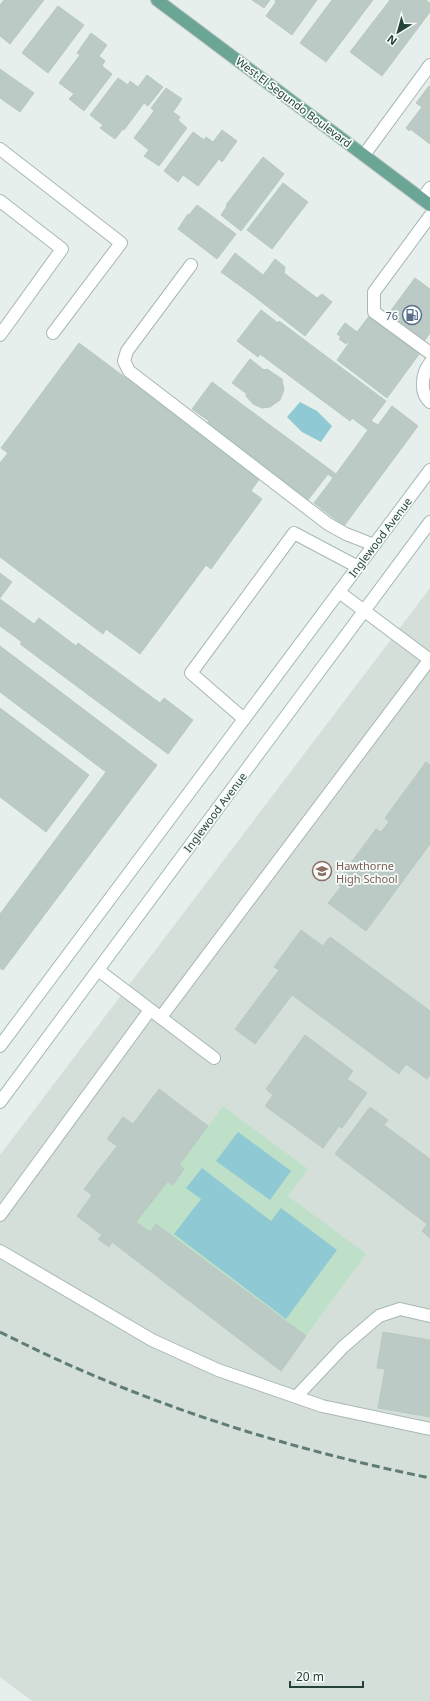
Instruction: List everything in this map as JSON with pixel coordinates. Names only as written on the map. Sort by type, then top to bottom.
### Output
[{"type":"main road","name":"West El Segundo Boulevard","points":[[157,0],[426,202]]},
{"type":"main road","points":[[364,155],[430,65]]},
{"type":"main road","points":[[0,149],[121,243],[53,333]]},
{"type":"main road","points":[[426,202],[430,188]]},
{"type":"main road","points":[[0,201],[62,249],[0,335]]},
{"type":"main road","points":[[430,216],[374,292],[374,312],[430,353]]},
{"type":"main road","points":[[191,266],[128,351],[124,361],[129,371],[328,524],[346,534],[374,545]]},
{"type":"main road","points":[[430,363],[425,369],[423,390],[427,400],[430,402]]},
{"type":"main road","name":"Inglewood Avenue","points":[[0,1046],[430,470]]},
{"type":"main road","name":"Inglewood Avenue","points":[[0,1102],[430,522]]},
{"type":"main road","points":[[244,719],[191,673],[294,533],[358,567]]},
{"type":"main road","points":[[161,1017],[430,659],[339,592]]},
{"type":"main road","points":[[98,970],[214,1058]]},
{"type":"main road","points":[[0,1215],[150,1010]]},
{"type":"main road","points":[[0,1252],[152,1340],[218,1370],[322,1406],[430,1429]]},
{"type":"main road","points":[[296,1397],[343,1348],[379,1316],[400,1309],[430,1316]]},
{"type":"shaded area","name":"Hawthorne High School","points":[[430,588],[430,1701],[32,1701],[0,1677],[0,1155]]},
{"type":"green space","points":[[223,1106],[308,1169],[288,1196],[366,1254],[306,1336],[156,1224],[150,1232],[136,1222],[168,1181],[173,1185],[184,1170],[179,1165]]},
{"type":"water","points":[[300,402],[317,411],[332,426],[321,442],[302,432],[287,417]]},
{"type":"water","points":[[238,1132],[291,1171],[270,1200],[216,1161]]},
{"type":"water","points":[[202,1168],[271,1221],[281,1208],[337,1250],[286,1319],[174,1234],[201,1199],[186,1188]]},
{"type":"building","points":[[4,0],[44,0],[10,44],[0,36],[0,5]]},
{"type":"building","points":[[252,0],[270,0],[264,8]]},
{"type":"building","points":[[275,0],[317,0],[292,35],[266,16],[276,2]]},
{"type":"building","points":[[332,0],[373,0],[326,62],[300,43]]},
{"type":"building","points":[[390,0],[426,0],[430,3],[430,12],[382,76],[350,52]]},
{"type":"building","points":[[58,6],[84,25],[48,73],[22,53]]},
{"type":"building","points":[[91,33],[107,45],[99,56],[105,61],[102,66],[112,74],[84,111],[69,99],[74,94],[59,83],[80,55],[77,53]]},
{"type":"building","points":[[0,69],[34,93],[20,112],[0,98]]},
{"type":"building","points":[[147,75],[163,87],[148,106],[144,103],[124,130],[123,129],[115,139],[100,128],[103,125],[90,115],[118,78],[128,85],[130,81],[138,87]]},
{"type":"building","points":[[429,86],[430,144],[410,129],[409,131],[406,128],[422,107],[416,103]]},
{"type":"building","points":[[166,88],[182,99],[173,112],[180,117],[178,120],[187,128],[159,166],[144,156],[149,150],[134,138],[154,111],[151,108]]},
{"type":"building","points":[[222,130],[237,141],[222,162],[219,159],[198,186],[183,175],[178,182],[164,171],[193,132],[204,140],[206,137],[213,142]]},
{"type":"building","points":[[263,157],[284,174],[241,231],[221,215],[227,206],[226,205]]},
{"type":"building","points":[[283,183],[308,202],[272,249],[247,230]]},
{"type":"building","points":[[197,205],[236,234],[217,259],[178,229],[188,214],[189,215]]},
{"type":"building","points":[[235,253],[263,275],[250,293],[221,272]]},
{"type":"building","points":[[275,259],[285,267],[284,273],[317,298],[322,294],[332,302],[305,336],[250,293]]},
{"type":"building","points":[[415,278],[430,289],[430,333],[423,343],[386,317]]},
{"type":"building","points":[[261,310],[278,323],[279,321],[386,401],[371,421],[378,425],[392,406],[418,426],[344,526],[314,503],[333,478],[328,474],[308,500],[206,424],[209,421],[192,409],[212,382],[336,474],[368,430],[352,418],[350,421],[260,354],[258,357],[237,341]]},
{"type":"building","points":[[370,315],[420,353],[387,398],[337,360],[349,343],[347,342],[346,344],[339,339],[341,337],[337,334],[345,323],[357,332]]},
{"type":"building","points":[[79,343],[260,478],[251,491],[262,499],[211,569],[206,565],[140,654],[106,629],[103,634],[0,557],[0,463],[8,453],[1,448]]},
{"type":"building","points":[[250,359],[264,370],[267,369],[282,379],[284,390],[280,400],[270,407],[262,408],[253,404],[246,396],[247,394],[232,383]]},
{"type":"building","points":[[0,573],[12,582],[0,598]]},
{"type":"building","points":[[0,599],[34,624],[39,618],[76,646],[78,643],[160,703],[164,698],[193,720],[168,754],[20,644],[22,642],[0,626]]},
{"type":"building","points":[[0,646],[157,765],[3,970],[0,968],[0,914],[106,772],[0,692]]},
{"type":"building","points":[[0,708],[89,775],[46,832],[0,797]]},
{"type":"building","points":[[426,762],[430,765],[430,844],[366,931],[328,903],[341,887],[336,883],[376,829],[381,832],[389,822],[385,818]]},
{"type":"building","points":[[301,930],[323,946],[330,937],[430,1011],[430,1075],[427,1079],[406,1064],[399,1074],[292,995],[255,1044],[235,1029],[279,970],[274,967]]},
{"type":"building","points":[[305,1035],[353,1071],[347,1079],[367,1093],[342,1128],[339,1126],[323,1148],[265,1106],[273,1095],[266,1089]]},
{"type":"building","points":[[159,1089],[208,1126],[179,1165],[184,1169],[173,1185],[168,1181],[136,1222],[150,1232],[156,1224],[306,1336],[281,1371],[112,1242],[109,1247],[98,1239],[102,1235],[77,1216],[92,1195],[84,1189],[117,1146],[107,1139],[123,1117],[133,1124]]},
{"type":"building","points":[[370,1107],[388,1120],[384,1125],[430,1159],[430,1238],[422,1231],[427,1224],[335,1154]]},
{"type":"building","points":[[383,1332],[430,1340],[430,1417],[378,1408],[385,1369],[377,1368]]},
{"type":"railway","points":[[0,1332],[104,1380],[210,1420],[319,1452],[430,1478]]},
{"type":"place","name":"76","points":[[412,315]]},
{"type":"place","name":"Hawthorne High School","points":[[322,871]]}]
